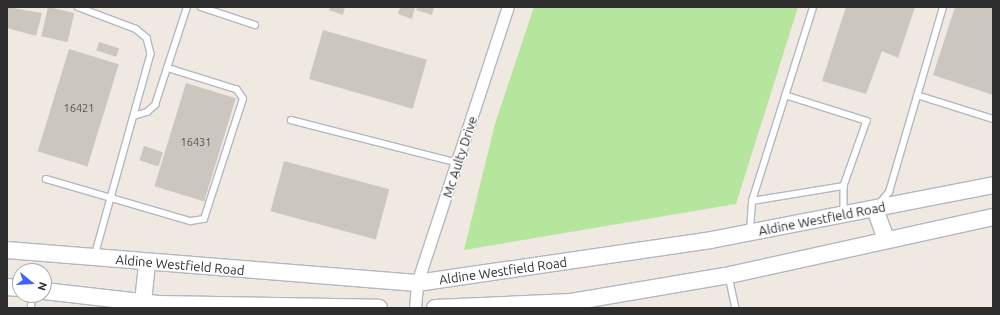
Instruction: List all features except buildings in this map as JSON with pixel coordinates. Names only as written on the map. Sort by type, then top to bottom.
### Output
[{"type":"main road","name":"Aldine Westfield Road","points":[[7,250],[147,263],[418,283],[750,233],[993,184]]},
{"type":"main road","points":[[875,209],[886,240]]},
{"type":"main road","points":[[435,308],[593,303],[729,275],[993,217]]},
{"type":"main road","points":[[147,263],[153,305]]},
{"type":"main road","points":[[52,292],[153,305],[379,308]]},
{"type":"street","name":"Mc Aulty Drive","points":[[415,308],[418,283],[508,7]]},
{"type":"lane","points":[[78,7],[136,29],[150,45],[151,54],[95,258]]},
{"type":"lane","points":[[134,116],[147,112],[155,105],[187,7]]},
{"type":"lane","points":[[201,7],[255,25]]},
{"type":"lane","points":[[750,233],[752,201],[813,7]]},
{"type":"lane","points":[[875,209],[889,192],[943,7]]},
{"type":"lane","points":[[46,179],[191,221],[204,219],[243,98],[237,90],[167,68]]},
{"type":"lane","points":[[785,95],[868,121],[844,186],[844,215]]},
{"type":"lane","points":[[917,95],[993,119]]},
{"type":"lane","points":[[291,120],[458,163]]},
{"type":"lane","points":[[752,201],[844,186]]},
{"type":"lane","points":[[729,275],[736,308]]},
{"type":"green space","points":[[534,7],[798,7],[736,204],[464,250],[495,124]]}]
